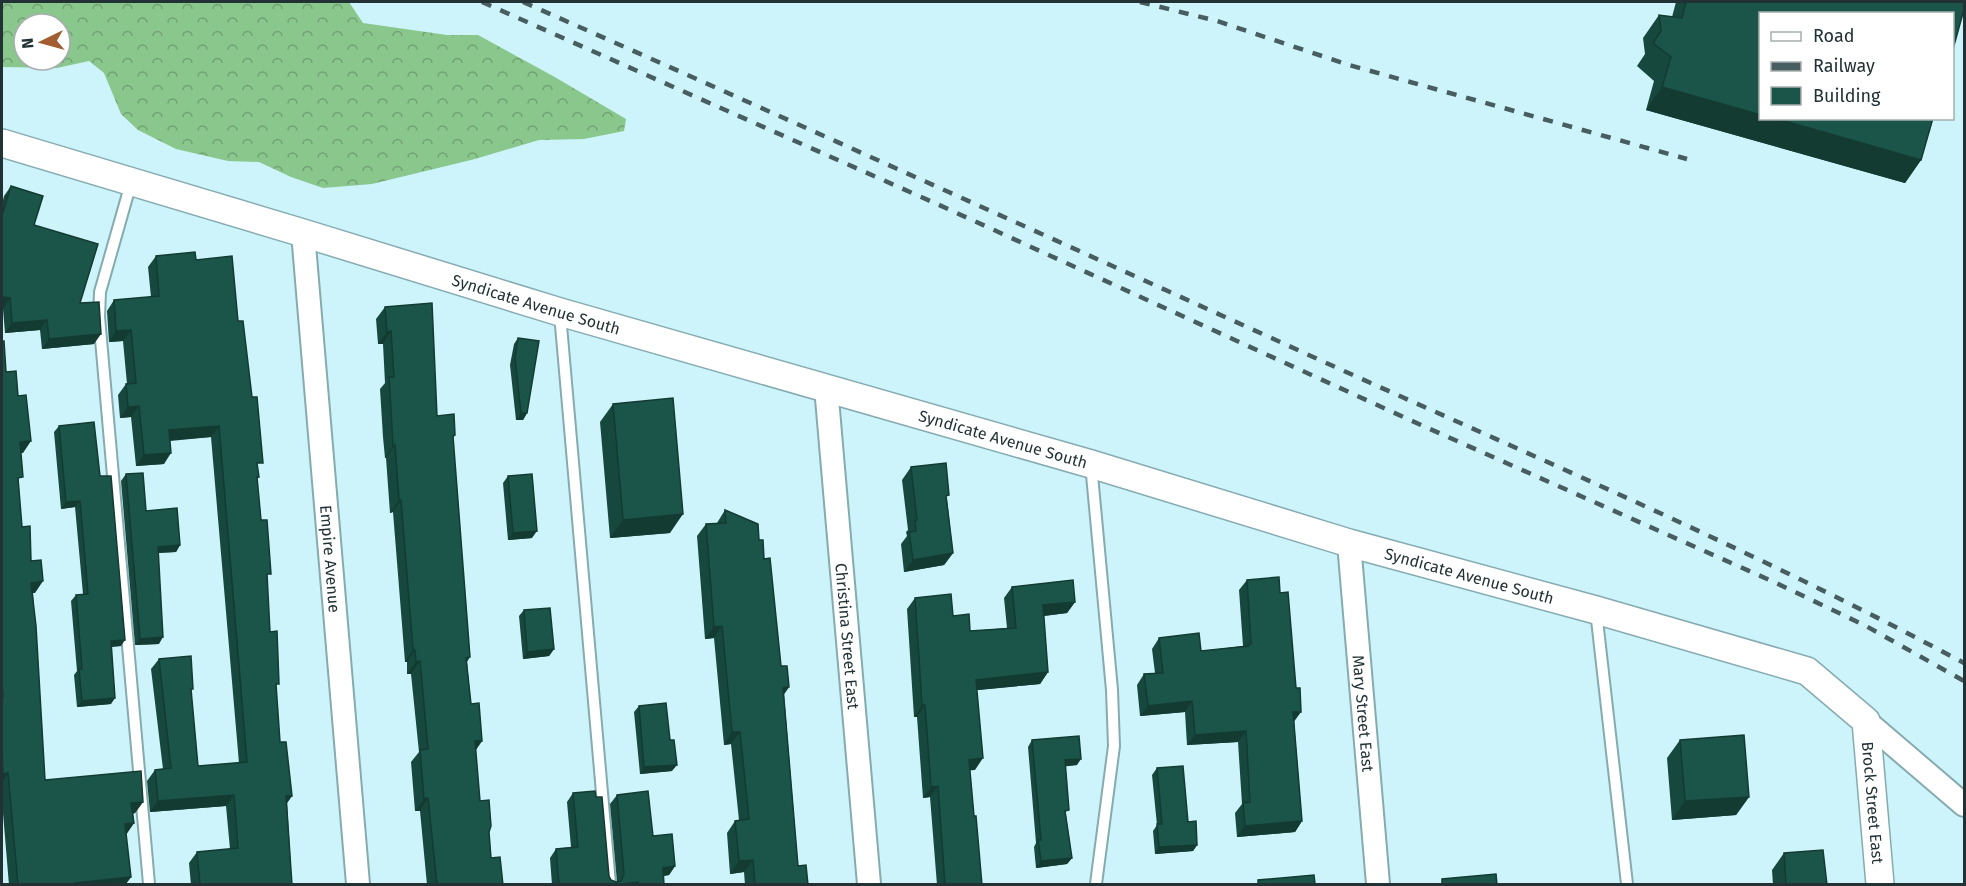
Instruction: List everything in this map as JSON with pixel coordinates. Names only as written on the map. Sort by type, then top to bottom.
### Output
[{"type":"street","name":"Syndicate Avenue South","points":[[2,143],[560,312],[826,387],[1349,543],[1596,610],[1807,671],[1965,805]]},
{"type":"street","name":"Empire Avenue","points":[[303,233],[358,885]]},
{"type":"street","name":"Christina Street East","points":[[826,387],[869,885]]},
{"type":"street","name":"Mary Street East","points":[[1349,543],[1378,885]]},
{"type":"street","name":"Brock Street East","points":[[1866,721],[1880,885]]},
{"type":"lane","points":[[132,182],[100,292],[99,317],[148,885]]},
{"type":"lane","points":[[560,312],[610,885]]},
{"type":"lane","points":[[1090,465],[1111,677],[1114,746],[1096,885]]},
{"type":"lane","points":[[1596,610],[1628,885]]},
{"type":"green space","points":[[2,2],[349,2],[363,23],[447,35],[478,35],[626,119],[624,131],[584,139],[539,140],[475,159],[372,184],[323,188],[291,177],[259,162],[228,161],[176,149],[138,130],[121,114],[104,73],[89,61],[72,65],[72,12],[12,12],[12,67],[2,67]]},
{"type":"building","points":[[1686,2],[1965,2],[1954,45],[1954,12],[1759,12],[1759,114],[1662,87],[1671,57],[1653,43],[1661,31],[1659,15],[1682,18]]},
{"type":"building","points":[[1781,120],[1932,120],[1921,160]]},
{"type":"building","points":[[11,186],[43,196],[34,225],[98,244],[80,303],[99,302],[101,334],[49,339],[47,320],[12,323],[10,298],[2,297],[2,215]]},
{"type":"building","points":[[195,252],[196,260],[232,256],[238,321],[243,321],[252,397],[257,397],[263,463],[257,463],[259,477],[257,477],[261,520],[267,520],[271,574],[267,574],[270,632],[277,631],[279,684],[276,684],[280,742],[286,742],[292,796],[286,796],[292,885],[200,885],[197,852],[238,848],[234,795],[158,801],[155,770],[171,768],[159,659],[191,656],[193,689],[191,689],[198,766],[247,762],[219,426],[169,430],[171,453],[144,455],[139,406],[128,407],[126,384],[136,383],[131,330],[116,331],[114,300],[159,296],[156,256]]},
{"type":"building","points":[[432,303],[437,416],[454,414],[455,435],[453,436],[470,657],[466,658],[471,704],[479,703],[482,741],[475,741],[480,801],[489,800],[491,858],[500,857],[503,885],[437,885],[428,798],[424,799],[420,750],[428,749],[420,661],[416,662],[415,650],[413,650],[401,500],[399,500],[395,445],[393,446],[389,377],[394,377],[391,331],[387,332],[385,307]]},
{"type":"building","points":[[518,338],[539,341],[527,413],[521,413],[515,358]]},
{"type":"building","points":[[2,341],[4,341],[6,372],[16,371],[18,396],[26,395],[31,441],[20,442],[23,477],[18,478],[22,527],[30,526],[31,561],[41,560],[43,581],[31,583],[36,626],[45,780],[141,771],[143,802],[131,803],[134,823],[125,824],[131,877],[75,883],[75,885],[18,885],[8,773],[3,774],[2,750]]},
{"type":"building","points":[[673,398],[683,514],[623,520],[613,404]]},
{"type":"building","points":[[94,422],[100,476],[111,476],[125,640],[111,641],[115,698],[82,701],[79,669],[82,669],[76,595],[88,594],[80,501],[66,502],[59,426]]},
{"type":"building","points":[[946,463],[949,495],[946,496],[953,553],[913,560],[909,532],[916,531],[915,520],[917,520],[911,467]]},
{"type":"building","points":[[143,473],[146,511],[177,508],[180,545],[158,547],[163,637],[140,639],[126,474]]},
{"type":"building","points":[[532,474],[537,531],[513,533],[508,476]]},
{"type":"building","points":[[725,510],[758,524],[759,540],[763,540],[764,559],[770,558],[781,666],[787,666],[789,687],[783,688],[798,866],[806,865],[808,885],[755,885],[753,860],[739,861],[735,821],[749,819],[740,732],[732,732],[722,626],[714,627],[706,524],[726,523]]},
{"type":"building","points":[[1279,577],[1280,593],[1288,592],[1296,688],[1300,688],[1301,712],[1293,712],[1302,821],[1245,826],[1243,803],[1250,802],[1246,731],[1195,735],[1192,701],[1148,706],[1144,674],[1163,673],[1159,638],[1199,633],[1201,651],[1249,646],[1248,644],[1251,644],[1247,580]]},
{"type":"building","points":[[1073,580],[1075,602],[1043,605],[1048,672],[976,680],[983,758],[969,760],[982,885],[945,885],[938,786],[931,787],[925,705],[922,705],[915,598],[951,594],[953,616],[969,614],[970,631],[1016,628],[1012,587]]},
{"type":"building","points":[[550,608],[554,649],[527,652],[524,610]]},
{"type":"building","points":[[666,703],[670,740],[674,740],[677,765],[644,767],[639,706]]},
{"type":"building","points":[[1744,735],[1749,797],[1685,801],[1680,740]]},
{"type":"building","points":[[1079,736],[1081,759],[1065,760],[1069,810],[1065,811],[1072,858],[1041,861],[1032,740]]},
{"type":"building","points":[[1183,766],[1188,822],[1196,821],[1197,845],[1159,847],[1157,824],[1162,824],[1157,768]]},
{"type":"building","points":[[595,791],[596,797],[602,797],[609,876],[616,882],[621,881],[624,874],[617,795],[648,791],[653,836],[672,834],[675,866],[663,868],[664,885],[639,885],[638,882],[613,885],[559,885],[556,849],[578,847],[573,793]]},
{"type":"building","points":[[1823,850],[1827,885],[1786,885],[1784,853]]},
{"type":"building","points":[[1496,874],[1497,885],[1442,885],[1442,879]]},
{"type":"building","points":[[1314,875],[1317,885],[1258,885],[1258,880]]},
{"type":"railway","points":[[482,2],[937,204],[1421,425],[1774,582],[1866,626],[1964,681]]},
{"type":"railway","points":[[523,2],[1657,512],[1812,585],[1964,663]]},
{"type":"railway","points":[[1140,2],[1217,21],[1349,65],[1687,159]]}]
